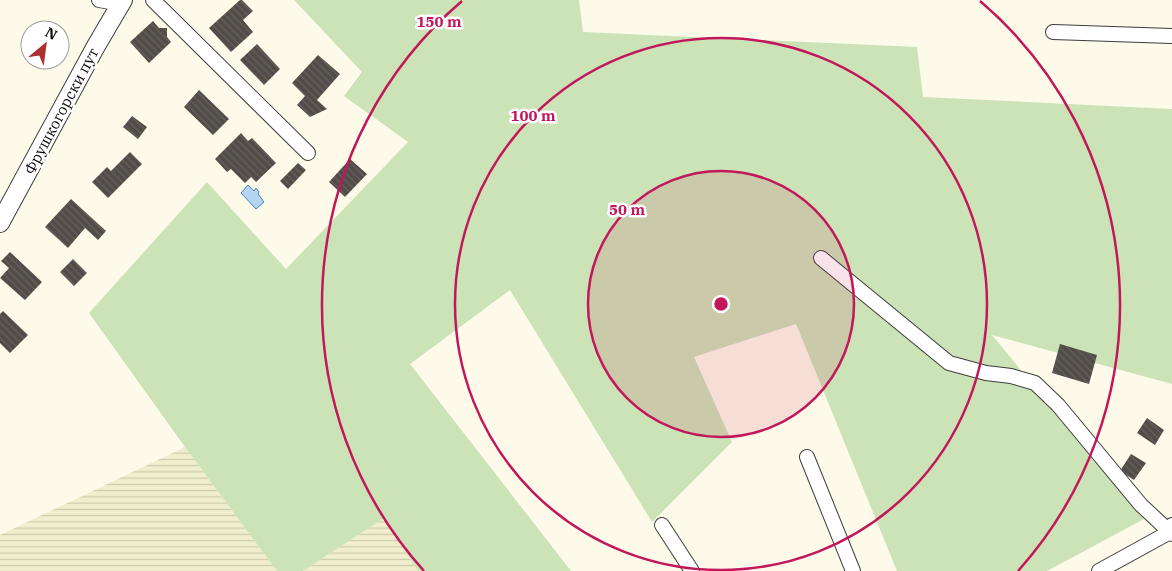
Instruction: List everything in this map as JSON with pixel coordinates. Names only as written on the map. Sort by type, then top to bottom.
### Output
[{"type":"street","points":[[99,0],[122,2]]},
{"type":"street","points":[[153,0],[308,154]]},
{"type":"street","name":"Фрушкогорски пут","points":[[0,223],[122,2]]},
{"type":"street","points":[[1053,32],[1172,36]]},
{"type":"street","points":[[821,258],[949,363],[1035,383],[1058,405],[1140,506],[1171,530],[1099,571]]},
{"type":"street","points":[[807,457],[853,571]]},
{"type":"street","points":[[662,525],[692,571]]},
{"type":"shaded area","points":[[185,447],[277,571],[0,571],[0,535]]},
{"type":"shaded area","points":[[384,518],[418,571],[303,571]]},
{"type":"green space","points":[[294,0],[579,0],[583,32],[917,47],[923,97],[1172,109],[1172,384],[992,335],[1144,519],[1047,571],[897,571],[796,324],[694,357],[732,442],[652,522],[510,290],[410,364],[571,571],[418,571],[384,518],[303,571],[277,571],[89,313],[207,182],[286,269],[408,142],[344,96],[362,72]]},
{"type":"water","points":[[248,185],[254,191],[256,188],[264,202],[256,209],[241,193]]},
{"type":"building","points":[[240,0],[253,11],[243,20],[253,32],[231,52],[209,28]]},
{"type":"building","points":[[153,21],[159,28],[167,28],[167,37],[171,42],[149,63],[130,42]]},
{"type":"building","points":[[257,44],[280,69],[264,85],[240,60]]},
{"type":"building","points":[[318,55],[340,74],[317,100],[327,109],[310,117],[297,105],[305,96],[292,83]]},
{"type":"building","points":[[199,90],[229,119],[213,135],[184,107]]},
{"type":"building","points":[[132,116],[147,127],[138,139],[123,127]]},
{"type":"building","points":[[241,133],[248,141],[252,138],[276,163],[256,182],[251,177],[245,183],[231,169],[227,172],[215,159]]},
{"type":"building","points":[[130,152],[142,164],[108,198],[92,182],[107,167],[111,171]]},
{"type":"building","points":[[350,159],[367,174],[345,197],[329,182]]},
{"type":"building","points":[[298,163],[306,170],[288,189],[280,181]]},
{"type":"building","points":[[71,199],[106,231],[98,240],[85,228],[68,248],[45,227]]},
{"type":"building","points":[[10,252],[42,282],[25,300],[0,278],[9,268],[1,261]]},
{"type":"building","points":[[73,259],[87,273],[74,286],[60,272]]},
{"type":"building","points":[[3,311],[28,335],[10,353],[0,343],[0,314]]},
{"type":"building","points":[[1060,344],[1097,355],[1089,384],[1052,373]]},
{"type":"building","points":[[1147,418],[1164,430],[1155,445],[1137,433]]},
{"type":"building","points":[[1131,454],[1146,463],[1134,480],[1120,471]]}]
